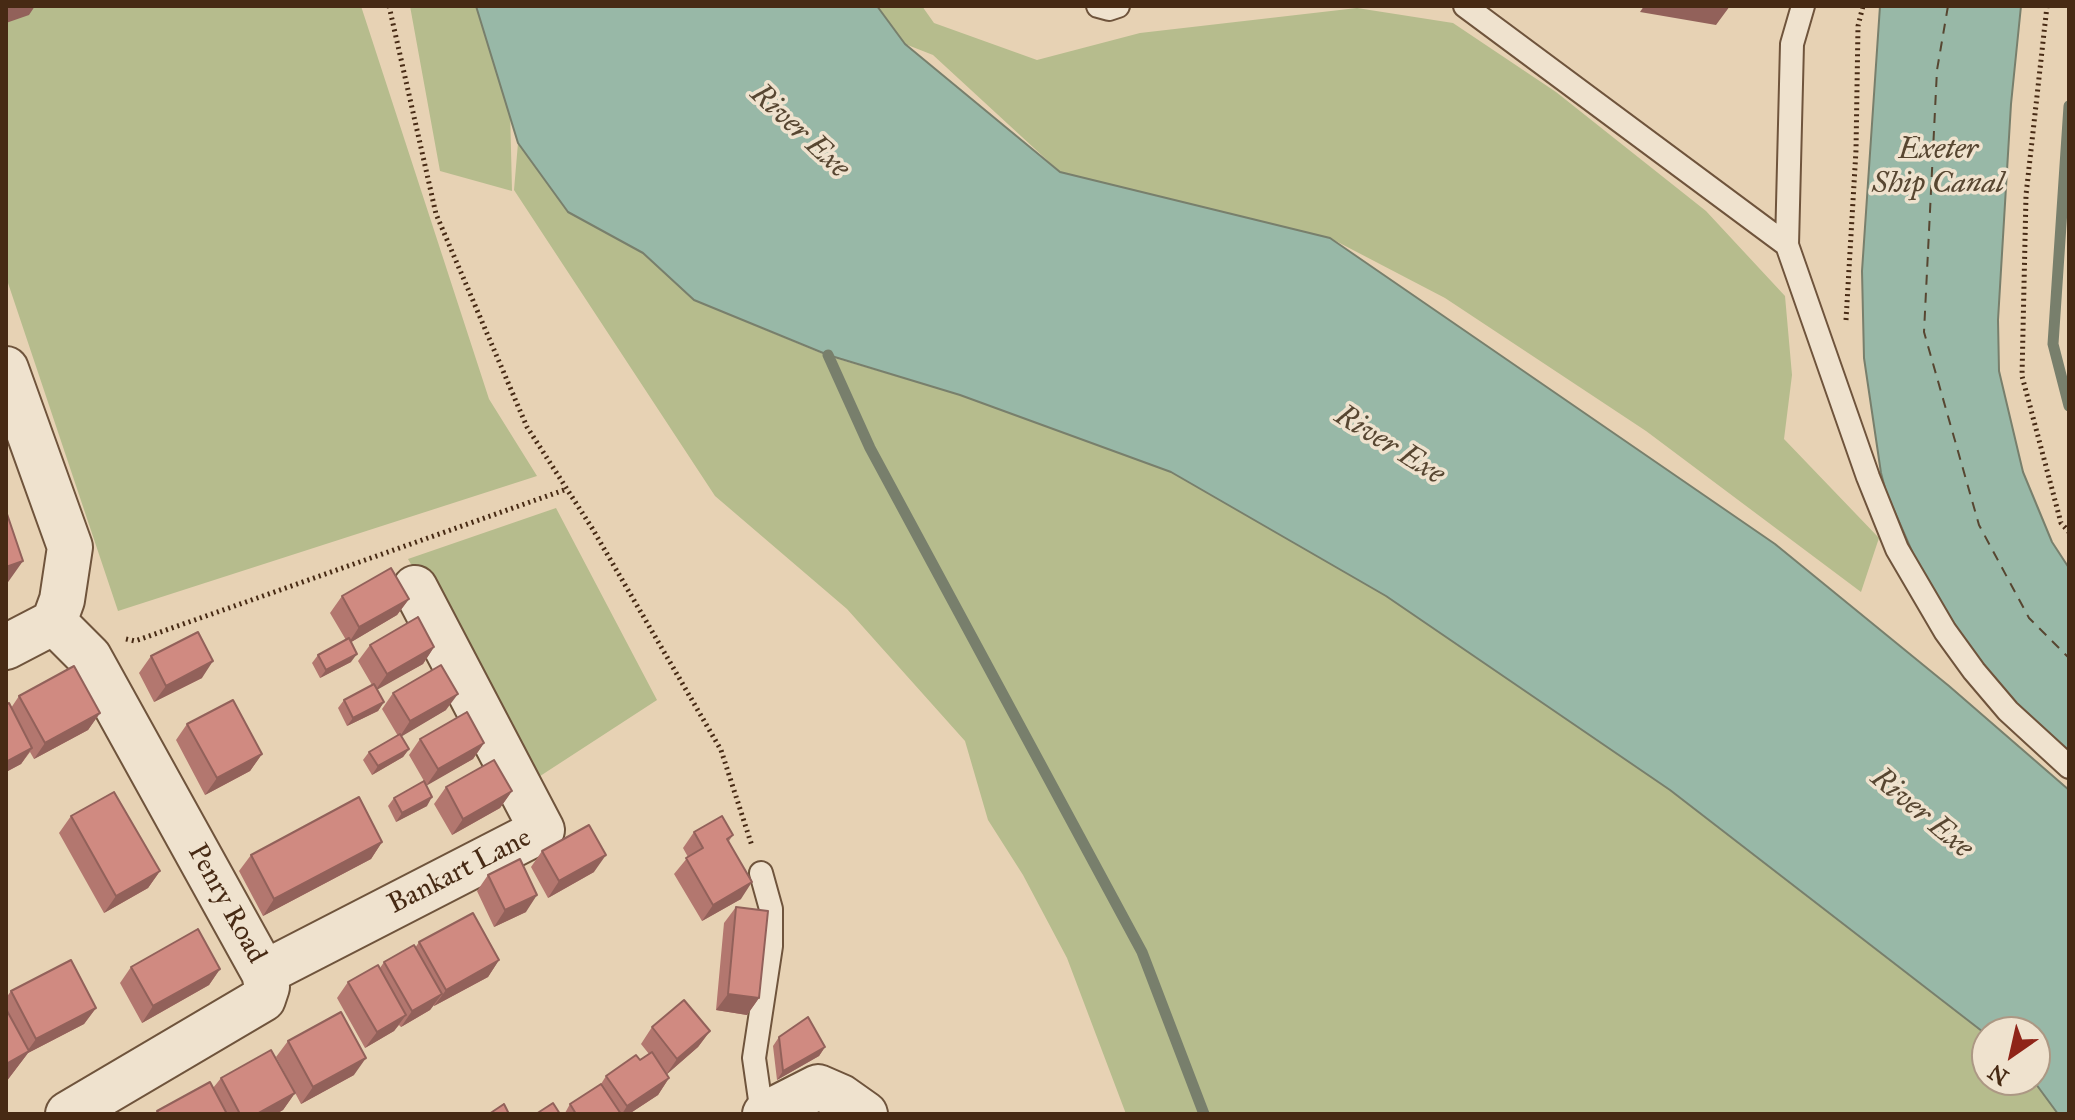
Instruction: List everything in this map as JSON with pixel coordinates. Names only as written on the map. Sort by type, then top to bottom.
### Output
[{"type":"street","points":[[6,369],[70,547],[62,600],[54,622],[6,647]]},
{"type":"street","name":"Bankart Lane","points":[[264,973],[542,830],[415,588]]},
{"type":"street","name":"Penry Road","points":[[54,622],[89,657],[264,973],[267,987],[263,999],[68,1114]]},
{"type":"street","points":[[764,1114],[818,1087],[841,1097],[864,1113]]},
{"type":"lane","points":[[1098,6],[1109,9],[1118,6]]},
{"type":"lane","points":[[1465,6],[1787,245]]},
{"type":"lane","points":[[1803,6],[1792,44],[1787,245],[1868,477],[1897,549],[1945,631],[2008,711],[2069,767]]},
{"type":"lane","points":[[761,873],[771,909],[771,946],[754,1058],[764,1114]]},
{"type":"path","points":[[389,6],[436,214],[527,427],[592,528],[721,750],[761,873]]},
{"type":"path","points":[[1845,324],[1856,150],[1858,26],[1863,6]]},
{"type":"path","points":[[2047,6],[2026,195],[2022,376],[2061,523],[2069,532]]},
{"type":"path","points":[[113,636],[135,641],[567,489]]},
{"type":"shaded area","points":[[6,6],[361,6],[489,399],[537,476],[118,611],[6,277]]},
{"type":"shaded area","points":[[410,6],[481,6],[510,108],[512,191],[440,171]]},
{"type":"shaded area","points":[[877,6],[922,6],[934,23],[1037,60],[1140,33],[1357,8],[1453,23],[1556,92],[1706,211],[1785,296],[1792,375],[1784,439],[1879,538],[1861,592],[1646,431],[1445,298],[1330,238],[1060,172],[933,55],[905,44]]},
{"type":"shaded area","points":[[518,143],[568,212],[644,253],[694,300],[828,356],[960,395],[1171,472],[1386,596],[1670,790],[1971,1023],[1971,1096],[2045,1096],[2058,1114],[1126,1114],[1067,958],[1023,875],[988,820],[965,741],[847,609],[715,496],[514,190]]},
{"type":"shaded area","points":[[556,508],[657,700],[534,780],[408,559]]},
{"type":"water","name":"River Exe","points":[[476,6],[877,6],[905,44],[1060,172],[1330,238],[1775,544],[1949,686],[2069,790],[2069,1114],[2058,1114],[2045,1096],[2051,1096],[2051,1016],[1971,1016],[1971,1023],[1670,790],[1386,596],[1171,472],[960,395],[828,355],[694,300],[643,253],[568,212],[518,143]]},
{"type":"water","name":"Exeter Ship Canal","points":[[1880,6],[2021,6],[2011,104],[1998,320],[1999,371],[2023,472],[2052,542],[2069,568],[2069,754],[2018,708],[1972,653],[1918,565],[1886,492],[1881,473],[1864,358],[1862,271]]},
{"type":"building","points":[[6,511],[23,561],[6,567]]},
{"type":"building","points":[[391,568],[409,599],[359,627],[342,596]]},
{"type":"building","points":[[418,617],[434,647],[387,674],[370,645]]},
{"type":"building","points":[[198,632],[213,661],[166,686],[151,656]]},
{"type":"building","points":[[349,638],[357,654],[326,670],[318,655]]},
{"type":"building","points":[[441,665],[458,694],[410,721],[393,693]]},
{"type":"building","points":[[74,666],[100,713],[45,743],[19,696]]},
{"type":"building","points":[[374,684],[384,702],[353,718],[344,700]]},
{"type":"building","points":[[233,700],[262,754],[217,778],[187,724]]},
{"type":"building","points":[[9,703],[32,748],[6,762],[6,705]]},
{"type":"building","points":[[467,712],[484,743],[438,769],[420,739]]},
{"type":"building","points":[[400,734],[409,749],[378,766],[369,752]]},
{"type":"building","points":[[494,760],[512,791],[463,819],[446,787]]},
{"type":"building","points":[[424,781],[432,797],[402,813],[394,798]]},
{"type":"building","points":[[114,792],[160,871],[116,896],[71,816]]},
{"type":"building","points":[[359,797],[382,842],[274,899],[251,855]]},
{"type":"building","points":[[722,816],[733,835],[727,839],[752,882],[713,905],[686,858],[703,848],[694,832]]},
{"type":"building","points":[[589,825],[606,855],[559,881],[542,851]]},
{"type":"building","points":[[520,859],[537,895],[505,910],[488,875]]},
{"type":"building","points":[[736,907],[768,911],[759,998],[728,994]]},
{"type":"building","points":[[473,913],[499,960],[446,990],[419,942]]},
{"type":"building","points":[[198,929],[220,969],[153,1006],[131,967]]},
{"type":"building","points":[[414,945],[442,994],[412,1011],[384,962]]},
{"type":"building","points":[[71,960],[96,1008],[36,1039],[11,991]]},
{"type":"building","points":[[378,965],[406,1015],[377,1032],[348,982]]},
{"type":"building","points":[[684,1000],[710,1031],[677,1059],[652,1027]]},
{"type":"building","points":[[6,1009],[29,1051],[6,1064]]},
{"type":"building","points":[[341,1012],[366,1058],[313,1087],[288,1041]]},
{"type":"building","points":[[808,1017],[825,1047],[783,1071],[779,1037]]},
{"type":"building","points":[[271,1050],[295,1093],[257,1114],[240,1114],[221,1078]]},
{"type":"building","points":[[652,1052],[669,1078],[627,1106],[606,1076],[636,1055],[640,1060]]},
{"type":"building","points":[[210,1082],[227,1114],[159,1114],[157,1111]]},
{"type":"building","points":[[601,1084],[621,1114],[576,1114],[570,1104]]},
{"type":"building","points":[[553,1103],[560,1114],[536,1114]]},
{"type":"building","points":[[504,1104],[509,1114],[489,1114]]},
{"type":"waterway","points":[[2069,106],[2053,344],[2069,406]]},
{"type":"waterway","points":[[828,355],[870,448],[1142,952],[1204,1114]]},
{"type":"ferry route","points":[[1948,6],[1937,70],[1924,332],[1979,525],[2029,618],[2069,658]]}]
